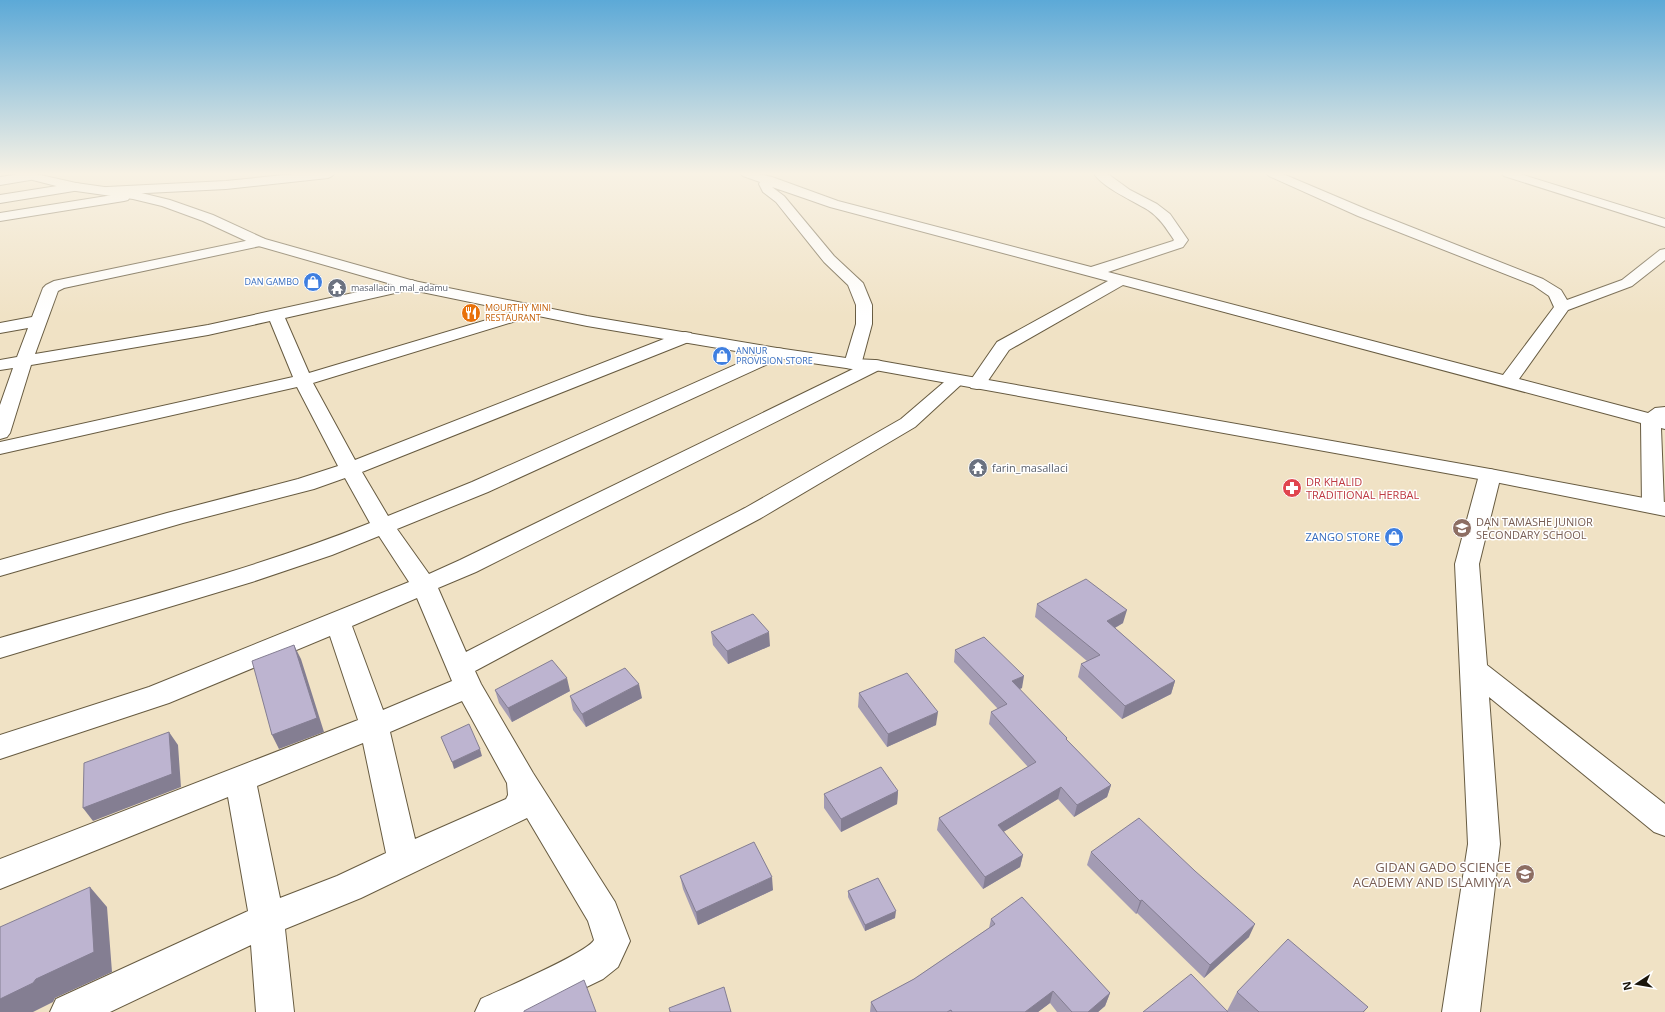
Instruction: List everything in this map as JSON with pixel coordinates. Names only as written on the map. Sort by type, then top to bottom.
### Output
[{"type":"street","points":[[215,221],[260,242],[412,285],[536,310],[685,338],[967,382],[1490,475],[1659,508],[1660,417],[1508,381],[899,221]]},
{"type":"street","points":[[798,221],[829,259],[855,283],[864,305],[864,365]]},
{"type":"street","points":[[1092,272],[1178,244],[1181,240],[1167,221]]},
{"type":"street","points":[[1384,221],[1538,282],[1556,293],[1562,307]]},
{"type":"street","points":[[0,433],[49,291],[59,284],[260,242]]},
{"type":"street","points":[[1508,381],[1562,307],[1627,283],[1665,253]]},
{"type":"street","points":[[0,874],[451,694],[464,676],[908,424],[967,382],[1003,346],[1121,280]]},
{"type":"street","points":[[0,365],[91,352],[208,330],[412,285]]},
{"type":"street","points":[[0,448],[303,380],[536,310]]},
{"type":"street","points":[[276,315],[303,380],[350,470],[383,526],[424,585],[464,676],[522,782],[603,914],[612,941],[605,955],[590,966],[494,1012]]},
{"type":"street","points":[[0,328],[38,322]]},
{"type":"street","points":[[0,568],[175,518],[306,484],[350,470],[685,338]]},
{"type":"street","points":[[0,648],[324,550],[487,484],[777,353]]},
{"type":"street","points":[[0,747],[159,695],[338,622],[468,566],[864,365]]},
{"type":"street","points":[[1461,1012],[1484,844],[1467,564],[1490,475]]},
{"type":"street","points":[[338,622],[374,726],[404,860]]},
{"type":"street","points":[[1473,669],[1665,822]]},
{"type":"street","points":[[240,779],[267,920],[275,1012]]},
{"type":"street","points":[[69,1012],[267,920],[349,887],[516,808],[523,796],[522,782]]},
{"type":"building","points":[[1086,579],[1127,610],[1107,621],[1175,681],[1125,706],[1081,664],[1100,655],[1037,604]]},
{"type":"building","points":[[753,614],[769,632],[727,651],[711,632]]},
{"type":"building","points":[[984,637],[1024,676],[1012,681],[1111,785],[1077,805],[1061,787],[998,825],[1023,855],[985,877],[939,818],[1036,762],[991,712],[1007,704],[955,650]]},
{"type":"building","points":[[294,645],[317,718],[272,735],[252,661]]},
{"type":"building","points":[[552,660],[567,678],[508,708],[495,690]]},
{"type":"building","points":[[625,668],[639,684],[582,714],[570,696]]},
{"type":"building","points":[[907,673],[938,712],[888,734],[859,693]]},
{"type":"building","points":[[469,724],[480,749],[452,762],[441,737]]},
{"type":"building","points":[[169,732],[172,774],[83,808],[84,763]]},
{"type":"building","points":[[881,767],[898,791],[841,819],[824,794]]},
{"type":"building","points":[[1139,818],[1195,871],[1255,924],[1210,965],[1142,900],[1140,901],[1091,852]]},
{"type":"building","points":[[754,842],[772,877],[696,912],[680,876]]},
{"type":"building","points":[[878,878],[896,911],[865,925],[848,891]]},
{"type":"building","points":[[90,887],[94,952],[36,979],[33,983],[0,999],[0,927]]},
{"type":"building","points":[[1022,897],[1110,993],[1088,1012],[1072,1012],[1053,991],[1025,1012],[952,1012],[951,1010],[947,1012],[877,1012],[871,1002],[914,979],[995,924],[991,919]]},
{"type":"building","points":[[1288,939],[1368,1007],[1363,1012],[1259,1012],[1237,992]]},
{"type":"building","points":[[1191,974],[1228,1012],[1143,1012]]},
{"type":"building","points":[[584,980],[596,1012],[524,1012],[524,1011]]},
{"type":"building","points":[[724,987],[731,1012],[670,1012],[669,1008]]},
{"type":"place","name":"DAN GAMBO","points":[[313,282]]},
{"type":"place","name":"masallacin_mal_adamu","points":[[337,288]]},
{"type":"place","name":"MOURTHY MINI RESTAURANT","points":[[471,313]]},
{"type":"place","name":"ANNUR PROVISION STORE","points":[[722,356]]},
{"type":"place","name":"farin_masallaci","points":[[978,468]]},
{"type":"place","name":"DR KHALID TRADITIONAL HERBAL","points":[[1292,488]]},
{"type":"place","name":"DAN TAMASHE JUNIOR SECONDARY SCHOOL","points":[[1462,528]]},
{"type":"place","name":"ZANGO STORE","points":[[1394,537]]},
{"type":"place","name":"GIDAN GADO SCIENCE ACADEMY AND ISLAMIYYA","points":[[1525,874]]}]
